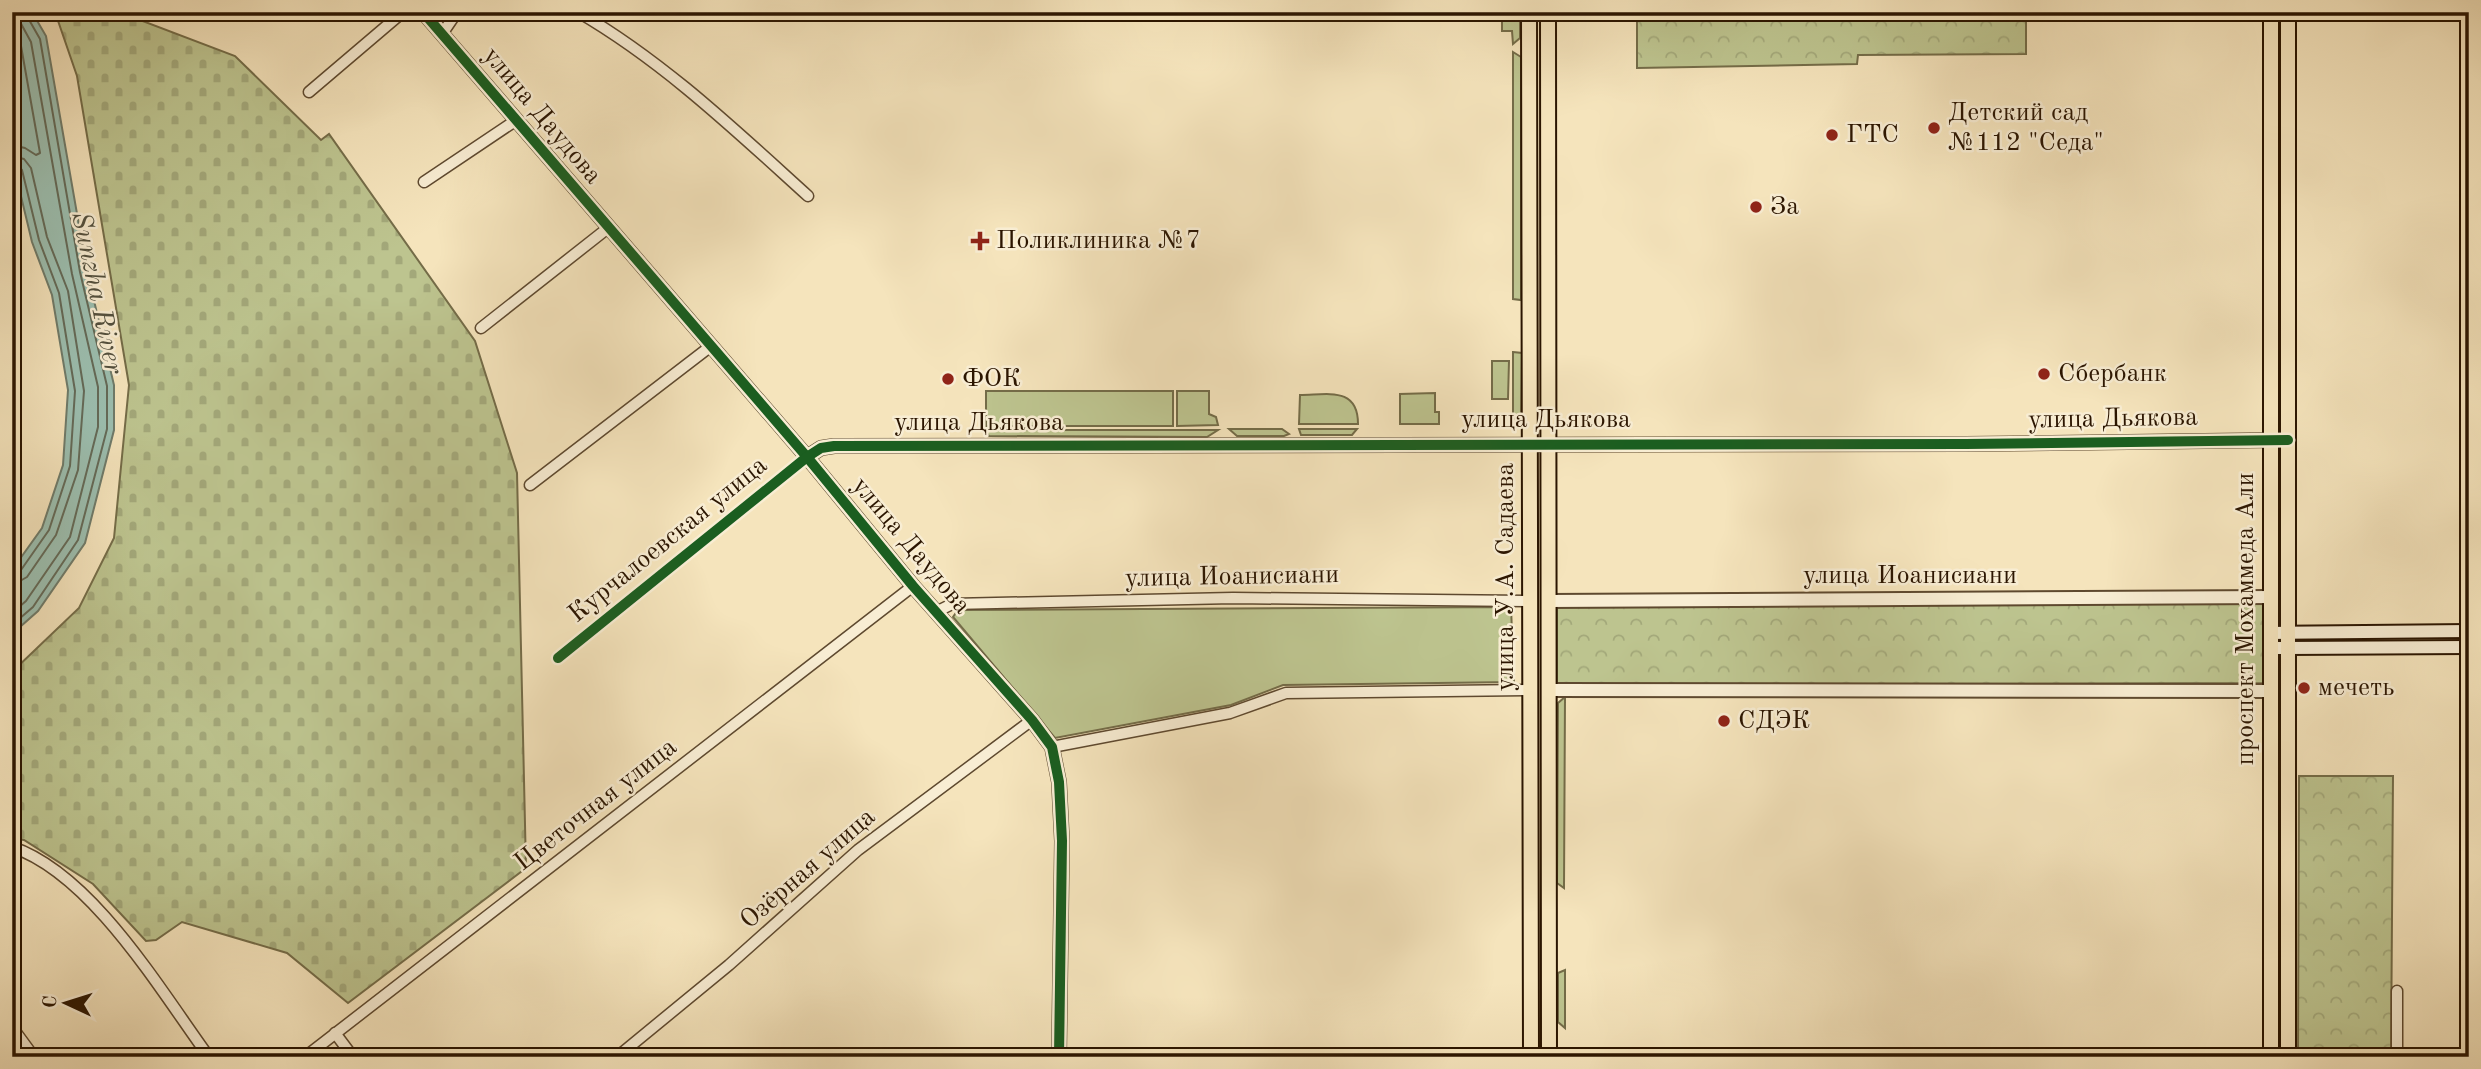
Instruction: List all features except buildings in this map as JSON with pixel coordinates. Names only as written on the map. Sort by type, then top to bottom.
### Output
[{"type":"main road","name":"улица У.А. Садаева","points":[[1529,12],[1531,1057]]},
{"type":"main road","name":"улица У.А. Садаева","points":[[1548,12],[1549,1057]]},
{"type":"main road","name":"проспект Мохаммеда Али","points":[[2271,12],[2271,1057]]},
{"type":"main road","name":"проспект Мохаммеда Али","points":[[2288,12],[2288,1057]]},
{"type":"street","points":[[309,92],[403,12]]},
{"type":"street","name":"улица Даудова","points":[[423,12],[807,457],[913,586],[1032,720],[1052,747],[1059,782],[1062,841],[1059,1057]]},
{"type":"street","points":[[443,34],[457,12]]},
{"type":"street","points":[[579,12],[644,55],[691,91],[808,196]]},
{"type":"street","points":[[424,182],[515,121]]},
{"type":"street","points":[[481,328],[608,228]]},
{"type":"street","points":[[530,485],[711,346]]},
{"type":"street","name":"улица Дьякова","points":[[807,457],[821,448],[834,446],[1966,444],[2288,440]]},
{"type":"street","name":"Курчалоевская улица","points":[[558,658],[807,457]]},
{"type":"street","name":"Цветочная улица","points":[[305,1057],[913,586]]},
{"type":"street","name":"улица Иоанисиани","points":[[1549,601],[2272,597]]},
{"type":"street","name":"улица Иоанисиани","points":[[936,612],[952,604],[1219,598],[1530,601]]},
{"type":"street","points":[[2272,632],[2469,631]]},
{"type":"street","points":[[2271,648],[2469,647]]},
{"type":"street","points":[[1052,747],[1230,713],[1286,693],[1531,690]]},
{"type":"street","points":[[1549,690],[2271,691]]},
{"type":"street","name":"Озёрная улица","points":[[617,1057],[729,965],[858,850],[1032,720]]},
{"type":"street","points":[[12,847],[30,853],[53,867],[112,923],[209,1057]]},
{"type":"street","points":[[2397,1057],[2398,991]]},
{"type":"street","points":[[12,1027],[34,1057]]},
{"type":"street","points":[[335,1033],[353,1057]]},
{"type":"green space","points":[[55,12],[119,12],[235,56],[321,140],[329,134],[475,341],[517,473],[526,868],[348,1003],[287,953],[182,922],[156,940],[146,941],[93,884],[24,840],[12,838],[12,672],[79,608],[114,538],[129,385],[77,76]]},
{"type":"green space","points":[[1502,12],[1520,12],[1520,38],[1513,44],[1512,31],[1502,31]]},
{"type":"green space","points":[[1637,12],[2026,12],[2026,54],[1858,55],[1857,64],[1637,68]]},
{"type":"green space","points":[[1513,52],[1521,57],[1521,300],[1513,299]]},
{"type":"green space","points":[[1513,352],[1522,353],[1521,421],[1513,418]]},
{"type":"green space","points":[[1492,361],[1509,361],[1508,399],[1492,399]]},
{"type":"green space","points":[[986,391],[1173,391],[1173,426],[986,426]]},
{"type":"green space","points":[[1177,391],[1209,391],[1209,414],[1216,417],[1218,425],[1177,426]]},
{"type":"green space","points":[[1435,393],[1435,412],[1439,412],[1439,424],[1400,424],[1400,394]]},
{"type":"green space","points":[[1330,394],[1347,398],[1357,412],[1358,424],[1299,424],[1300,395]]},
{"type":"green space","points":[[1229,429],[1282,429],[1289,434],[1237,436]]},
{"type":"green space","points":[[1299,429],[1357,429],[1352,435],[1301,435]]},
{"type":"green space","points":[[985,430],[1218,430],[1207,437],[989,436]]},
{"type":"green space","points":[[2264,603],[2264,683],[1557,685],[1557,605]]},
{"type":"green space","points":[[1511,607],[1514,682],[1283,685],[1231,705],[1055,738],[953,617],[958,610]]},
{"type":"green space","points":[[1565,697],[1564,888],[1557,883],[1558,703]]},
{"type":"green space","points":[[2299,776],[2393,776],[2391,1057],[2298,1057]]},
{"type":"green space","points":[[1565,970],[1565,1028],[1558,1022],[1558,973]]},
{"type":"water","points":[[12,12],[32,12],[46,36],[87,271],[114,385],[114,430],[85,543],[38,611],[12,634],[12,570],[42,528],[63,465],[68,390],[52,295],[32,242],[12,159]]},
{"type":"cycle path","points":[[423,12],[807,457],[913,586],[1032,720],[1052,747],[1059,782],[1062,841],[1059,1057]]},
{"type":"cycle path","points":[[558,658],[807,457],[821,448],[834,446],[1966,444],[2288,440]]},
{"type":"place","name":"Детский сад №112 \"Седа\"","points":[[1934,128]]},
{"type":"place","name":"ГТС","points":[[1832,135]]},
{"type":"place","name":"За","points":[[1756,207]]},
{"type":"place","name":"Поликлиника №7","points":[[980,241]]},
{"type":"place","name":"Сбербанк","points":[[2044,374]]},
{"type":"place","name":"ФОК","points":[[948,379]]},
{"type":"place","name":"мечеть","points":[[2304,688]]},
{"type":"place","name":"СДЭК","points":[[1724,721]]},
{"type":"water label","name":"Sunzha River","points":[[96,293]]}]
